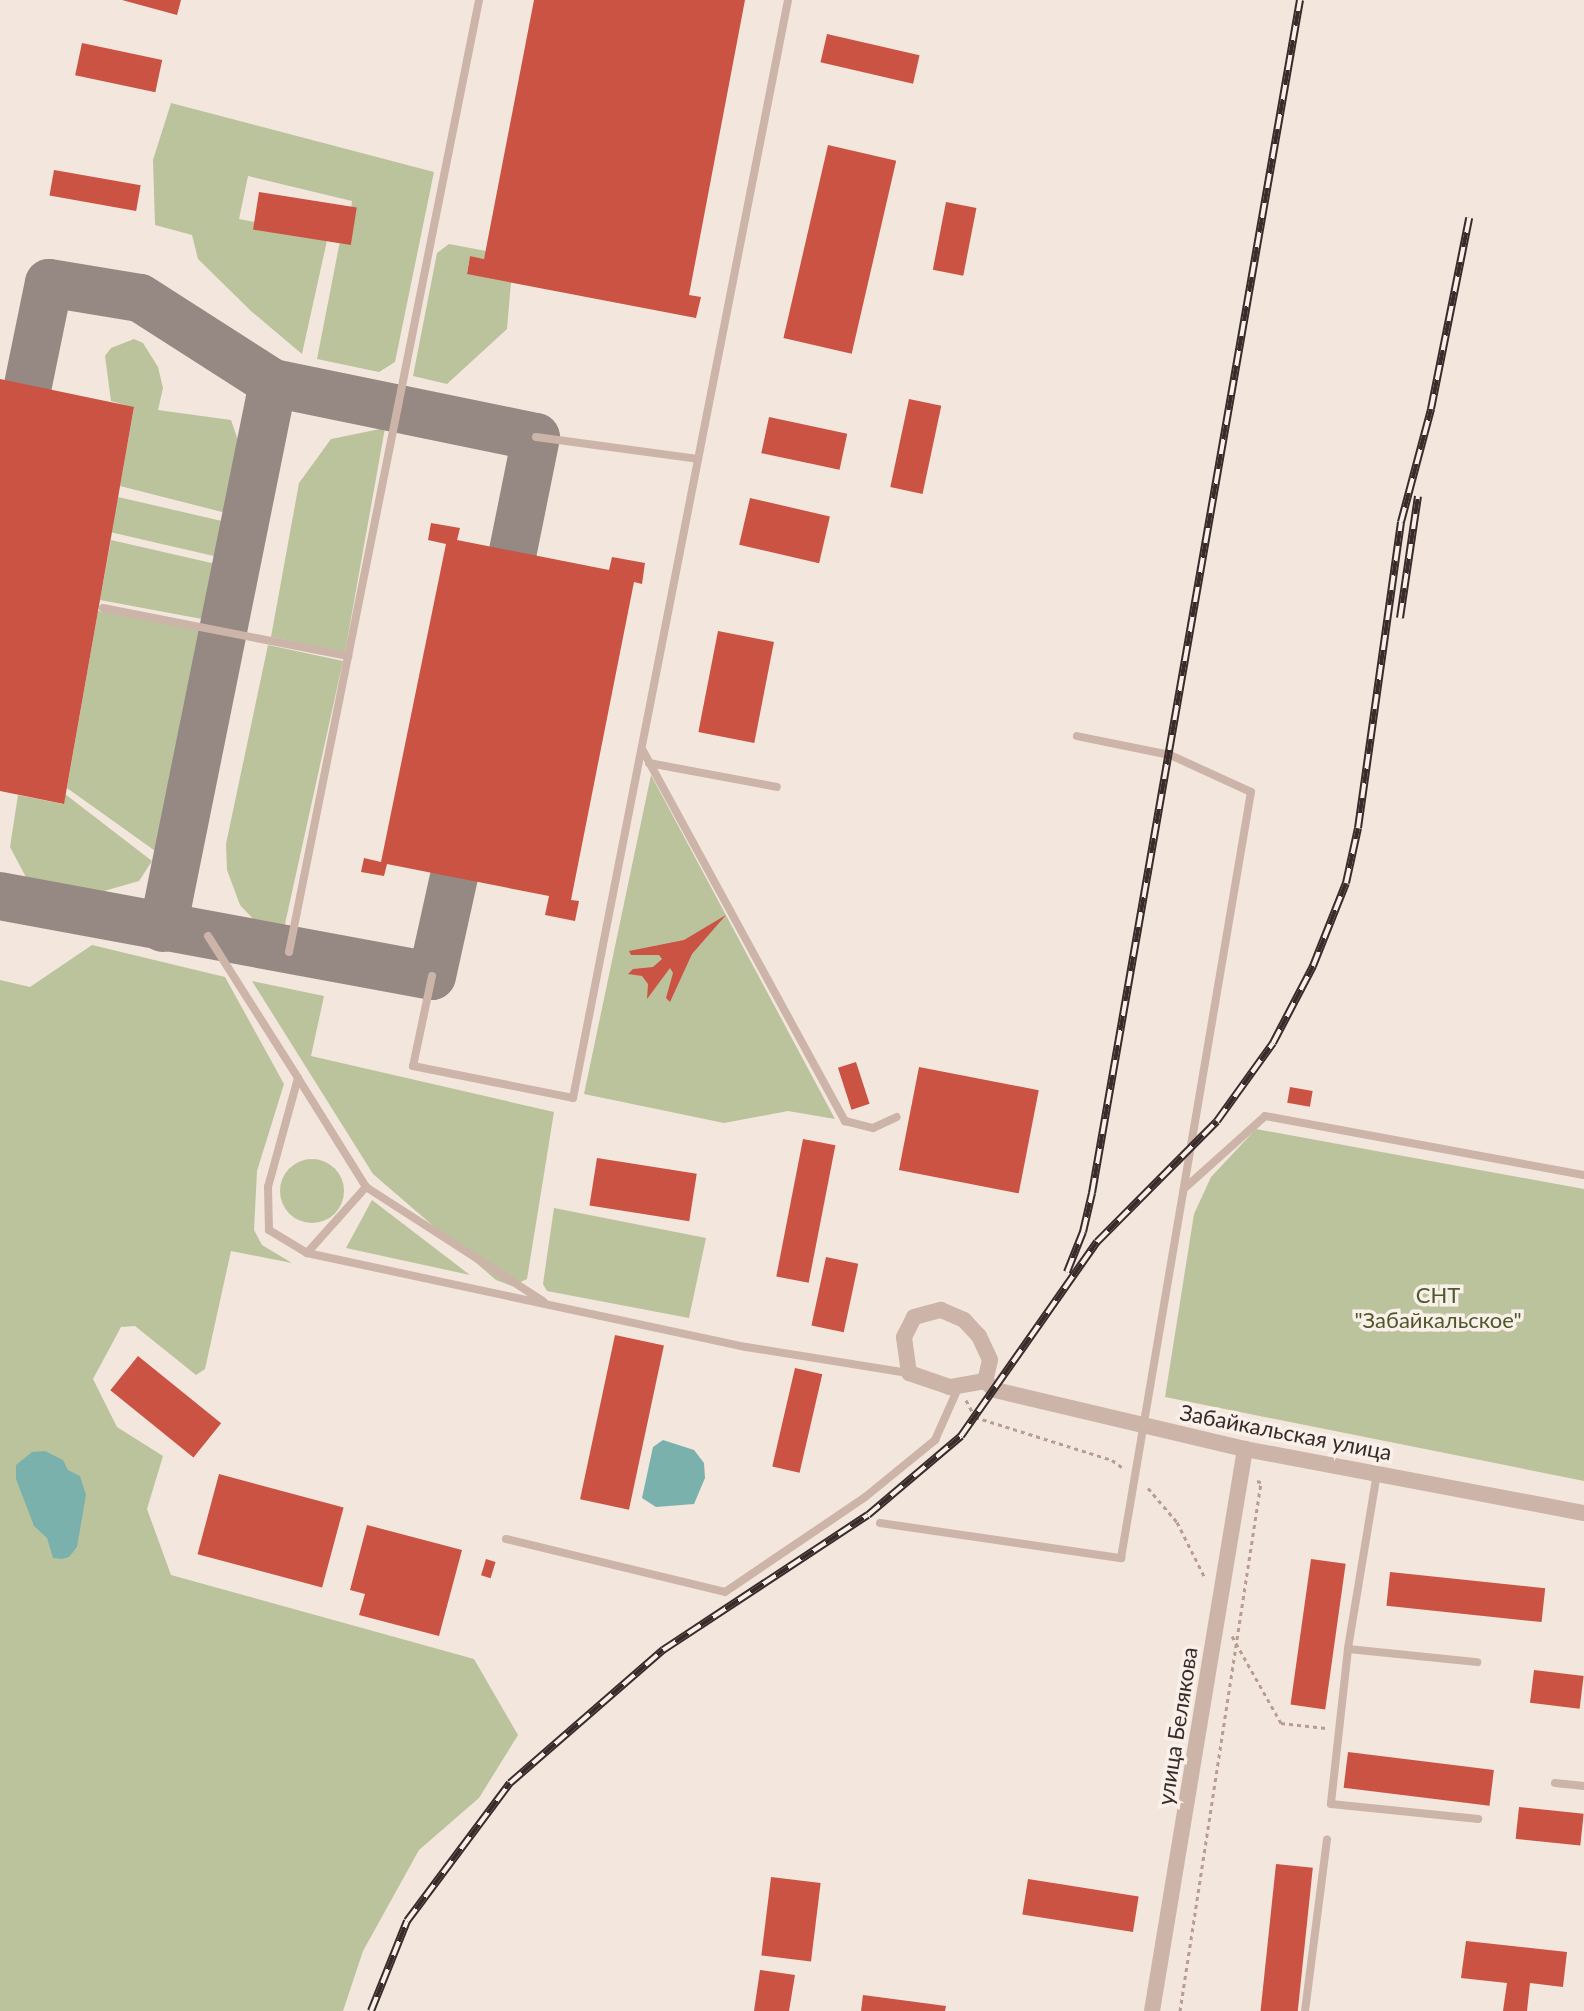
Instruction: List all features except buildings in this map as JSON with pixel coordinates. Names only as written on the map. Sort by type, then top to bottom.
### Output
[{"type":"street","points":[[941,1310],[964,1320],[979,1336],[990,1360],[985,1381],[950,1387],[909,1373],[904,1337],[914,1317],[941,1310]]},
{"type":"street","name":"Забайкальская улица","points":[[985,1381],[995,1390],[1245,1449],[1584,1513]]},
{"type":"street","name":"улица Белякова","points":[[1152,2011],[1245,1449]]},
{"type":"lane","points":[[289,952],[479,0]]},
{"type":"lane","points":[[432,976],[413,1066],[573,1098],[788,0]]},
{"type":"lane","points":[[536,437],[698,459]]},
{"type":"lane","points":[[103,608],[348,656]]},
{"type":"lane","points":[[880,1523],[1121,1558],[1251,792],[1170,755],[1077,736]]},
{"type":"lane","points":[[641,748],[845,1121],[873,1128],[897,1117]]},
{"type":"lane","points":[[649,763],[777,787]]},
{"type":"lane","points":[[208,936],[366,1187],[549,1305]]},
{"type":"lane","points":[[298,1078],[268,1187],[269,1230],[307,1253],[746,1347],[909,1373]]},
{"type":"lane","points":[[1185,1188],[1265,1116],[1584,1175]]},
{"type":"lane","points":[[307,1253],[366,1187]]},
{"type":"lane","points":[[506,1539],[725,1592],[864,1498],[935,1440],[959,1386]]},
{"type":"lane","points":[[1377,1473],[1348,1649],[1331,1804],[1478,1819]]},
{"type":"lane","points":[[1348,1649],[1477,1662]]},
{"type":"lane","points":[[1555,1783],[1584,1786]]},
{"type":"lane","points":[[1305,2011],[1327,1839]]},
{"type":"path","points":[[959,1386],[975,1417],[1112,1460],[1152,1491],[1177,1522],[1205,1578]]},
{"type":"path","points":[[1180,2011],[1261,1482],[1240,1478]]},
{"type":"path","points":[[1230,1633],[1281,1723],[1339,1729]]},
{"type":"green space","points":[[171,103],[434,172],[395,362],[379,372],[317,359],[340,241],[347,240],[352,201],[248,176],[239,219],[328,236],[302,354],[251,311],[198,259],[192,235],[155,225],[153,160]]},
{"type":"green space","points":[[449,244],[486,251],[484,259],[470,256],[467,273],[511,282],[507,329],[447,384],[413,376],[437,253]]},
{"type":"green space","points":[[134,339],[143,343],[158,367],[163,388],[158,410],[231,420],[248,469],[238,516],[120,486],[134,408],[111,401],[105,356],[111,348]]},
{"type":"green space","points":[[385,428],[345,652],[271,637],[299,483],[331,439]]},
{"type":"green space","points":[[118,497],[236,524],[228,559],[110,532]]},
{"type":"green space","points":[[111,540],[229,567],[218,615],[210,614],[202,619],[100,600]]},
{"type":"green space","points":[[98,611],[199,628],[203,639],[212,642],[170,839],[158,853],[67,788]]},
{"type":"green space","points":[[268,645],[343,661],[283,933],[258,924],[240,905],[227,870],[226,844]]},
{"type":"green space","points":[[651,775],[835,1119],[788,1111],[724,1123],[584,1094]]},
{"type":"green space","points":[[65,794],[152,861],[139,881],[90,895],[28,881],[10,847],[18,795],[63,804]]},
{"type":"green space","points":[[92,945],[225,977],[284,1084],[257,1171],[254,1230],[262,1245],[292,1263],[231,1251],[205,1369],[196,1375],[135,1326],[121,1327],[93,1379],[117,1427],[163,1456],[147,1509],[171,1575],[474,1659],[518,1735],[479,1798],[419,1850],[363,1951],[343,2011],[0,2011],[0,980],[30,987]]},
{"type":"green space","points":[[252,981],[324,996],[311,1056],[554,1112],[527,1279],[512,1286],[496,1280],[373,1174]]},
{"type":"green space","name":"СНТ \"Забайкальское\"","points":[[1256,1129],[1584,1189],[1584,1481],[1165,1397],[1194,1214],[1211,1177]]},
{"type":"green space","points":[[312,1159],[330,1165],[338,1173],[344,1191],[338,1209],[330,1217],[312,1223],[294,1217],[286,1209],[280,1191],[286,1173],[294,1165]]},
{"type":"green space","points":[[372,1200],[470,1275],[346,1248]]},
{"type":"green space","points":[[554,1208],[706,1238],[689,1318],[547,1291],[543,1284]]},
{"type":"water","points":[[663,1440],[694,1450],[704,1463],[705,1478],[694,1504],[656,1507],[642,1498],[653,1447]]},
{"type":"water","points":[[45,1451],[63,1460],[68,1470],[80,1476],[86,1495],[77,1547],[69,1557],[62,1559],[53,1558],[47,1538],[34,1526],[16,1479],[16,1465],[32,1452]]},
{"type":"taxiway","points":[[28,385],[49,283],[140,298],[273,383]]},
{"type":"taxiway","points":[[163,928],[273,383],[536,437],[513,551]]},
{"type":"taxiway","points":[[0,896],[432,976],[454,877]]},
{"type":"railway","points":[[1067,1272],[1083,1232],[1092,1193],[1300,0]]},
{"type":"railway","points":[[371,2011],[407,1921],[510,1783],[663,1650],[868,1515],[961,1436],[1097,1242],[1217,1121],[1273,1043],[1313,966],[1346,883],[1358,828],[1401,522],[1431,409],[1469,218]]},
{"type":"railway","points":[[1400,618],[1418,496]]}]
